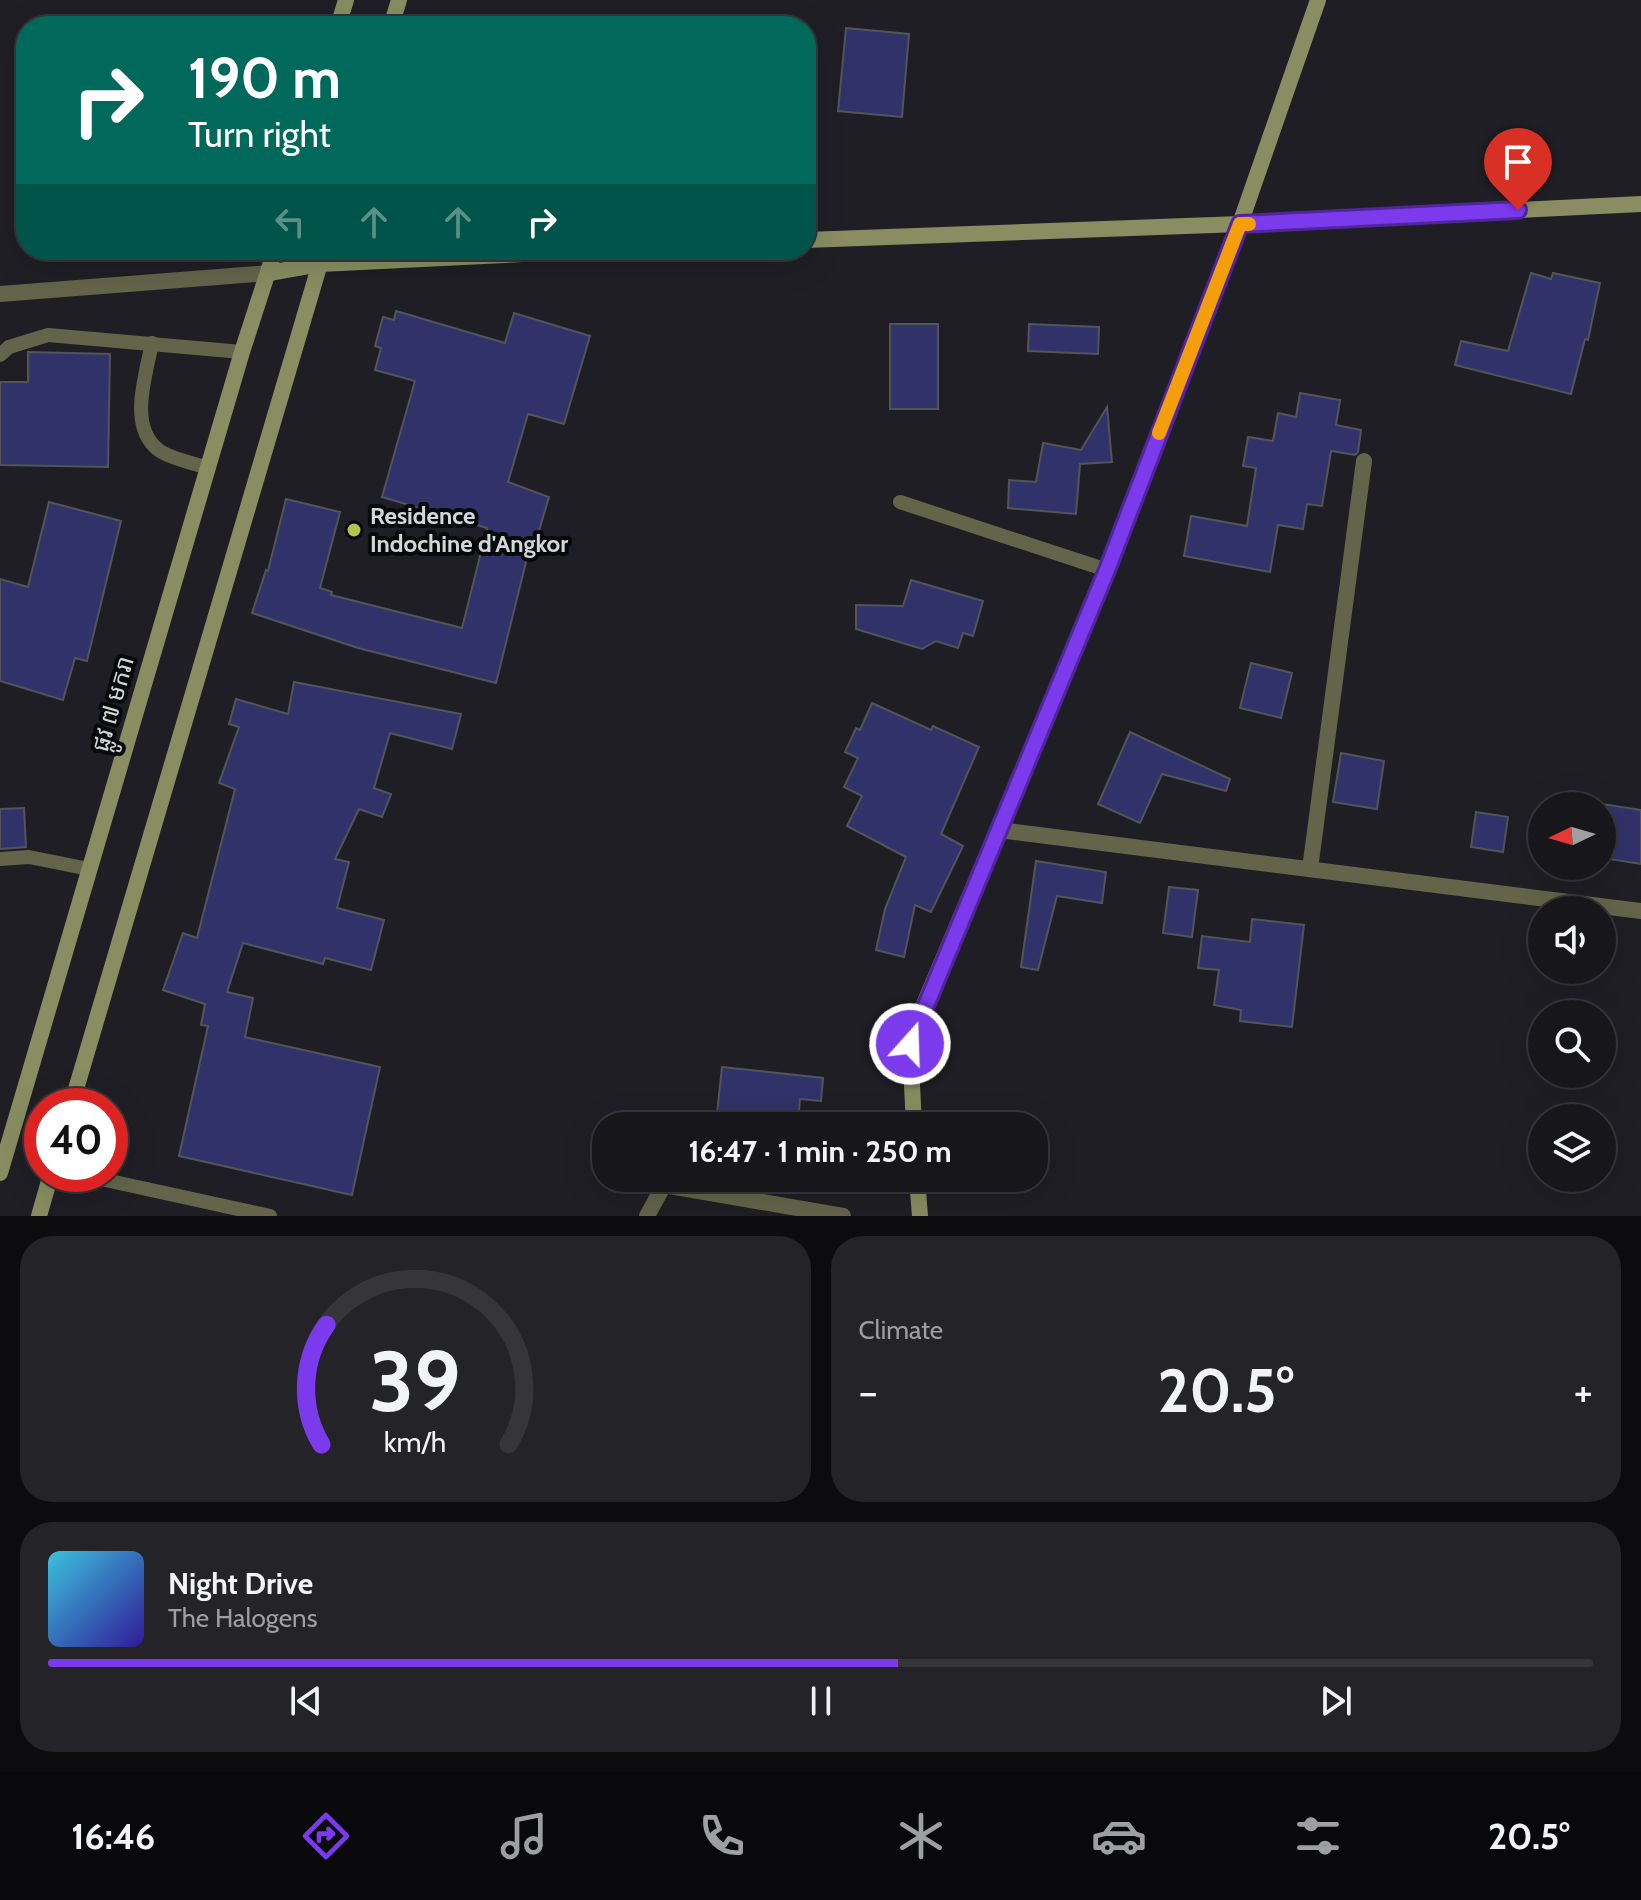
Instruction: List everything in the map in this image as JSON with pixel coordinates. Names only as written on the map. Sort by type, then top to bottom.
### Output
[{"type":"street","points":[[913,1112],[910,1044],[1107,570],[1240,224],[1318,0]]},
{"type":"street","points":[[816,240],[1240,224],[1641,204]]},
{"type":"street","name":"ផ្លូវ ៧ មករា","points":[[0,1173],[242,352],[272,260]]},
{"type":"street","points":[[0,294],[269,273],[312,260]]},
{"type":"street","points":[[76,1088],[321,260]]},
{"type":"street","points":[[1310,869],[1364,461]]},
{"type":"street","points":[[999,830],[1641,911]]},
{"type":"street","points":[[647,1216],[664,1185],[843,1216]]},
{"type":"street","points":[[39,1216],[46,1192]]},
{"type":"street","points":[[918,1192],[920,1216]]},
{"type":"lane","points":[[0,355],[9,347],[48,335],[242,352]]},
{"type":"lane","points":[[152,343],[141,406],[145,434],[160,451],[208,468]]},
{"type":"lane","points":[[900,502],[1107,570]]},
{"type":"lane","points":[[0,859],[29,857],[89,869]]},
{"type":"lane","points":[[128,1185],[270,1216]]},
{"type":"building","points":[[846,28],[909,34],[902,117],[838,111]]},
{"type":"building","points":[[1531,273],[1551,279],[1553,273],[1600,283],[1588,340],[1585,339],[1571,394],[1455,365],[1461,341],[1508,351]]},
{"type":"building","points":[[396,311],[505,343],[514,313],[590,336],[564,424],[528,414],[508,482],[549,497],[535,544],[531,542],[496,683],[358,648],[252,613],[268,571],[286,499],[340,512],[320,588],[332,592],[331,595],[462,628],[487,528],[382,497],[415,381],[375,370],[381,348],[375,346],[383,317],[394,320]]},
{"type":"building","points":[[890,324],[938,324],[938,409],[890,409]]},
{"type":"building","points":[[1029,324],[1099,327],[1098,354],[1028,351]]},
{"type":"building","points":[[28,352],[110,354],[108,467],[0,465],[0,382],[28,382]]},
{"type":"building","points":[[1300,393],[1340,400],[1336,425],[1361,430],[1355,455],[1331,451],[1322,506],[1307,504],[1303,529],[1278,525],[1270,572],[1184,556],[1191,516],[1247,526],[1256,468],[1243,466],[1248,437],[1273,441],[1278,413],[1296,417]]},
{"type":"building","points":[[1107,407],[1112,462],[1080,464],[1076,514],[1008,508],[1009,480],[1036,482],[1043,443],[1081,450]]},
{"type":"building","points":[[49,502],[121,521],[87,661],[75,658],[63,700],[0,681],[0,579],[28,587]]},
{"type":"building","points":[[911,580],[983,601],[973,636],[963,633],[958,648],[936,641],[922,649],[856,629],[856,605],[903,606]]},
{"type":"building","points":[[1251,663],[1292,673],[1281,718],[1240,708]]},
{"type":"building","points":[[294,682],[461,714],[452,749],[390,733],[374,788],[391,794],[382,817],[359,809],[335,859],[349,862],[337,908],[384,920],[371,970],[325,958],[323,964],[243,943],[227,992],[253,998],[245,1037],[380,1067],[352,1195],[179,1156],[208,1026],[201,1025],[205,1004],[163,990],[183,933],[197,938],[235,789],[219,783],[239,727],[229,724],[236,699],[288,714]]},
{"type":"building","points":[[872,703],[931,730],[933,726],[979,747],[941,834],[963,846],[931,912],[915,905],[904,957],[876,950],[885,909],[906,857],[847,826],[862,796],[844,787],[858,758],[845,752],[856,728],[860,730]]},
{"type":"building","points":[[1130,732],[1230,779],[1226,791],[1162,774],[1140,823],[1098,804]]},
{"type":"building","points":[[1341,753],[1384,761],[1377,809],[1333,802]]},
{"type":"building","points":[[1616,806],[1641,810],[1641,864],[1616,860]]},
{"type":"building","points":[[24,808],[26,847],[0,849],[0,809]]},
{"type":"building","points":[[1476,812],[1508,817],[1503,852],[1471,847]]},
{"type":"building","points":[[1036,861],[1106,872],[1102,903],[1057,896],[1038,970],[1021,967]]},
{"type":"building","points":[[1169,887],[1198,890],[1192,937],[1163,933]]},
{"type":"building","points":[[1252,919],[1304,925],[1292,1027],[1240,1021],[1241,1010],[1214,1005],[1219,970],[1198,968],[1202,936],[1250,942]]},
{"type":"building","points":[[722,1067],[823,1078],[821,1101],[800,1099],[799,1112],[717,1112]]},
{"type":"slow traffic","points":[[1159,433],[1240,224],[1249,224]]},
{"type":"place","name":"Residence Indochine d'Angkor","points":[[354,530]]},
{"type":"route","points":[[910,1044],[914,1028],[1107,570],[1240,224],[1518,210]]}]
